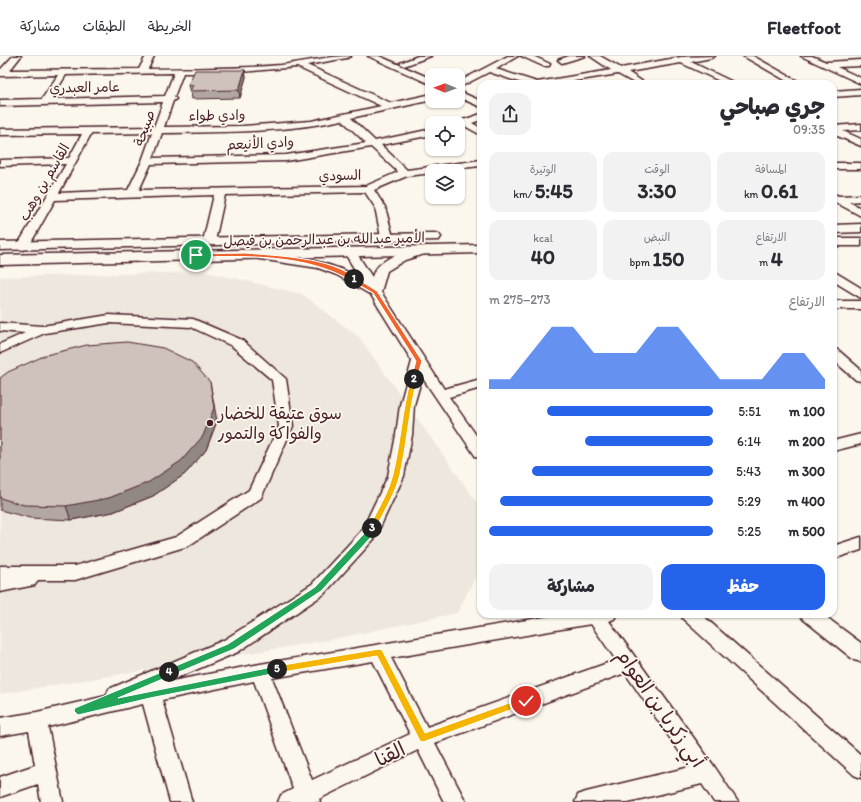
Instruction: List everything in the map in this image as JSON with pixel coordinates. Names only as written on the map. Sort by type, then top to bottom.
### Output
[{"type":"main road","points":[[837,230],[860,239]]},
{"type":"main road","name":"الأمير عبدالله بن عبدالرحمن بن فيصل","points":[[0,246],[477,236]]},
{"type":"main road","points":[[837,242],[860,239]]},
{"type":"main road","name":"الأمير عبدالله بن عبدالرحمن بن فيصل","points":[[0,260],[477,249]]},
{"type":"street","points":[[2,73],[17,56]]},
{"type":"street","points":[[142,72],[150,56]]},
{"type":"street","points":[[2,73],[230,70],[300,65],[347,56]]},
{"type":"street","points":[[372,56],[425,79]]},
{"type":"street","points":[[384,56],[425,73]]},
{"type":"street","points":[[404,63],[428,56]]},
{"type":"street","points":[[465,82],[514,56]]},
{"type":"street","points":[[525,56],[546,64]]},
{"type":"street","points":[[562,60],[581,56]]},
{"type":"street","points":[[594,56],[635,80]]},
{"type":"street","points":[[672,56],[724,80]]},
{"type":"street","points":[[564,80],[711,56]]},
{"type":"street","points":[[747,56],[792,80]]},
{"type":"street","points":[[805,56],[861,82]]},
{"type":"street","points":[[823,65],[861,63]]},
{"type":"street","points":[[300,65],[392,108]]},
{"type":"street","points":[[488,69],[522,80]]},
{"type":"street","name":"صبيحة","points":[[132,193],[147,161],[179,71]]},
{"type":"street","points":[[45,102],[63,73]]},
{"type":"street","points":[[465,89],[477,95]]},
{"type":"street","points":[[837,94],[861,92]]},
{"type":"street","points":[[465,97],[477,102]]},
{"type":"street","name":"عامر العبدري","points":[[0,103],[170,99]]},
{"type":"street","name":"وادي طواء","points":[[0,132],[243,129],[311,124],[392,108],[425,99]]},
{"type":"street","points":[[345,118],[405,173]]},
{"type":"street","points":[[465,122],[477,118]]},
{"type":"street","points":[[465,125],[477,130]]},
{"type":"street","points":[[837,130],[861,127]]},
{"type":"street","name":"القاسم بن وهب","points":[[23,246],[73,161],[88,131]]},
{"type":"street","points":[[837,132],[861,144]]},
{"type":"street","name":"وادي الأنيعم","points":[[147,161],[286,158],[372,144],[425,133]]},
{"type":"street","points":[[0,162],[73,161]]},
{"type":"street","name":"السودي","points":[[52,197],[132,193],[368,189],[405,173],[477,164]]},
{"type":"street","points":[[837,166],[861,166]]},
{"type":"street","points":[[368,189],[380,207],[387,237]]},
{"type":"street","points":[[209,241],[220,192]]},
{"type":"street","points":[[837,198],[861,198]]},
{"type":"street","points":[[837,199],[861,213]]},
{"type":"street","name":"الأمير عبدالله بن عبدالرحمن بن فيصل","points":[[245,254],[287,258],[320,265],[341,272],[376,292],[379,273],[388,265],[404,257],[427,250]]},
{"type":"street","points":[[350,252],[440,395],[477,447]]},
{"type":"street","points":[[837,278],[861,294]]},
{"type":"street","points":[[837,305],[861,305]]},
{"type":"street","points":[[0,327],[42,330],[109,319],[193,324],[237,343],[279,379],[286,426],[255,494],[182,542],[75,573],[0,585]]},
{"type":"street","points":[[0,349],[42,330]]},
{"type":"street","points":[[837,356],[861,377]]},
{"type":"street","points":[[78,711],[231,646],[318,589],[369,534],[396,476],[404,435],[407,405],[419,361]]},
{"type":"street","points":[[440,395],[477,384]]},
{"type":"street","points":[[837,445],[861,439]]},
{"type":"street","points":[[837,551],[861,543]]},
{"type":"street","points":[[0,573],[75,573]]},
{"type":"street","points":[[0,727],[37,721],[150,694],[260,672],[581,618]]},
{"type":"street","name":"أبي زكريا بن العوام","points":[[601,618],[629,663],[727,802]]},
{"type":"street","points":[[693,618],[861,768]]},
{"type":"street","points":[[814,618],[861,654]]},
{"type":"street","points":[[379,652],[455,802]]},
{"type":"street","name":"القنا","points":[[301,800],[423,738],[629,663]]},
{"type":"street","points":[[260,672],[301,800]]},
{"type":"street","points":[[150,694],[181,802]]},
{"type":"street","points":[[37,721],[52,802]]},
{"type":"street","points":[[0,787],[47,771]]},
{"type":"street","points":[[586,802],[707,773]]},
{"type":"shaded area","name":"سوق عتيقة للخضار والفواكة والتمور","points":[[207,272],[302,294],[359,337],[477,502],[477,574],[457,613],[329,640],[0,694],[0,277]]},
{"type":"building","points":[[195,70],[245,70],[239,90],[190,91],[193,85],[188,85]]},
{"type":"building","points":[[127,342],[163,348],[192,362],[210,382],[214,408],[203,436],[181,461],[149,482],[109,498],[66,506],[24,505],[0,498],[0,378],[8,372],[46,355],[87,345]]},
{"type":"place","name":"سوق عتيقة للخضار والفواكة والتمور","points":[[210,423]]},
{"type":"route","points":[[196,255],[245,254],[287,258],[320,265],[341,272],[376,292],[419,361],[407,405],[404,435],[396,476],[369,534],[318,589],[231,646],[78,711],[150,694],[260,672],[379,652],[423,738],[526,701]]}]
